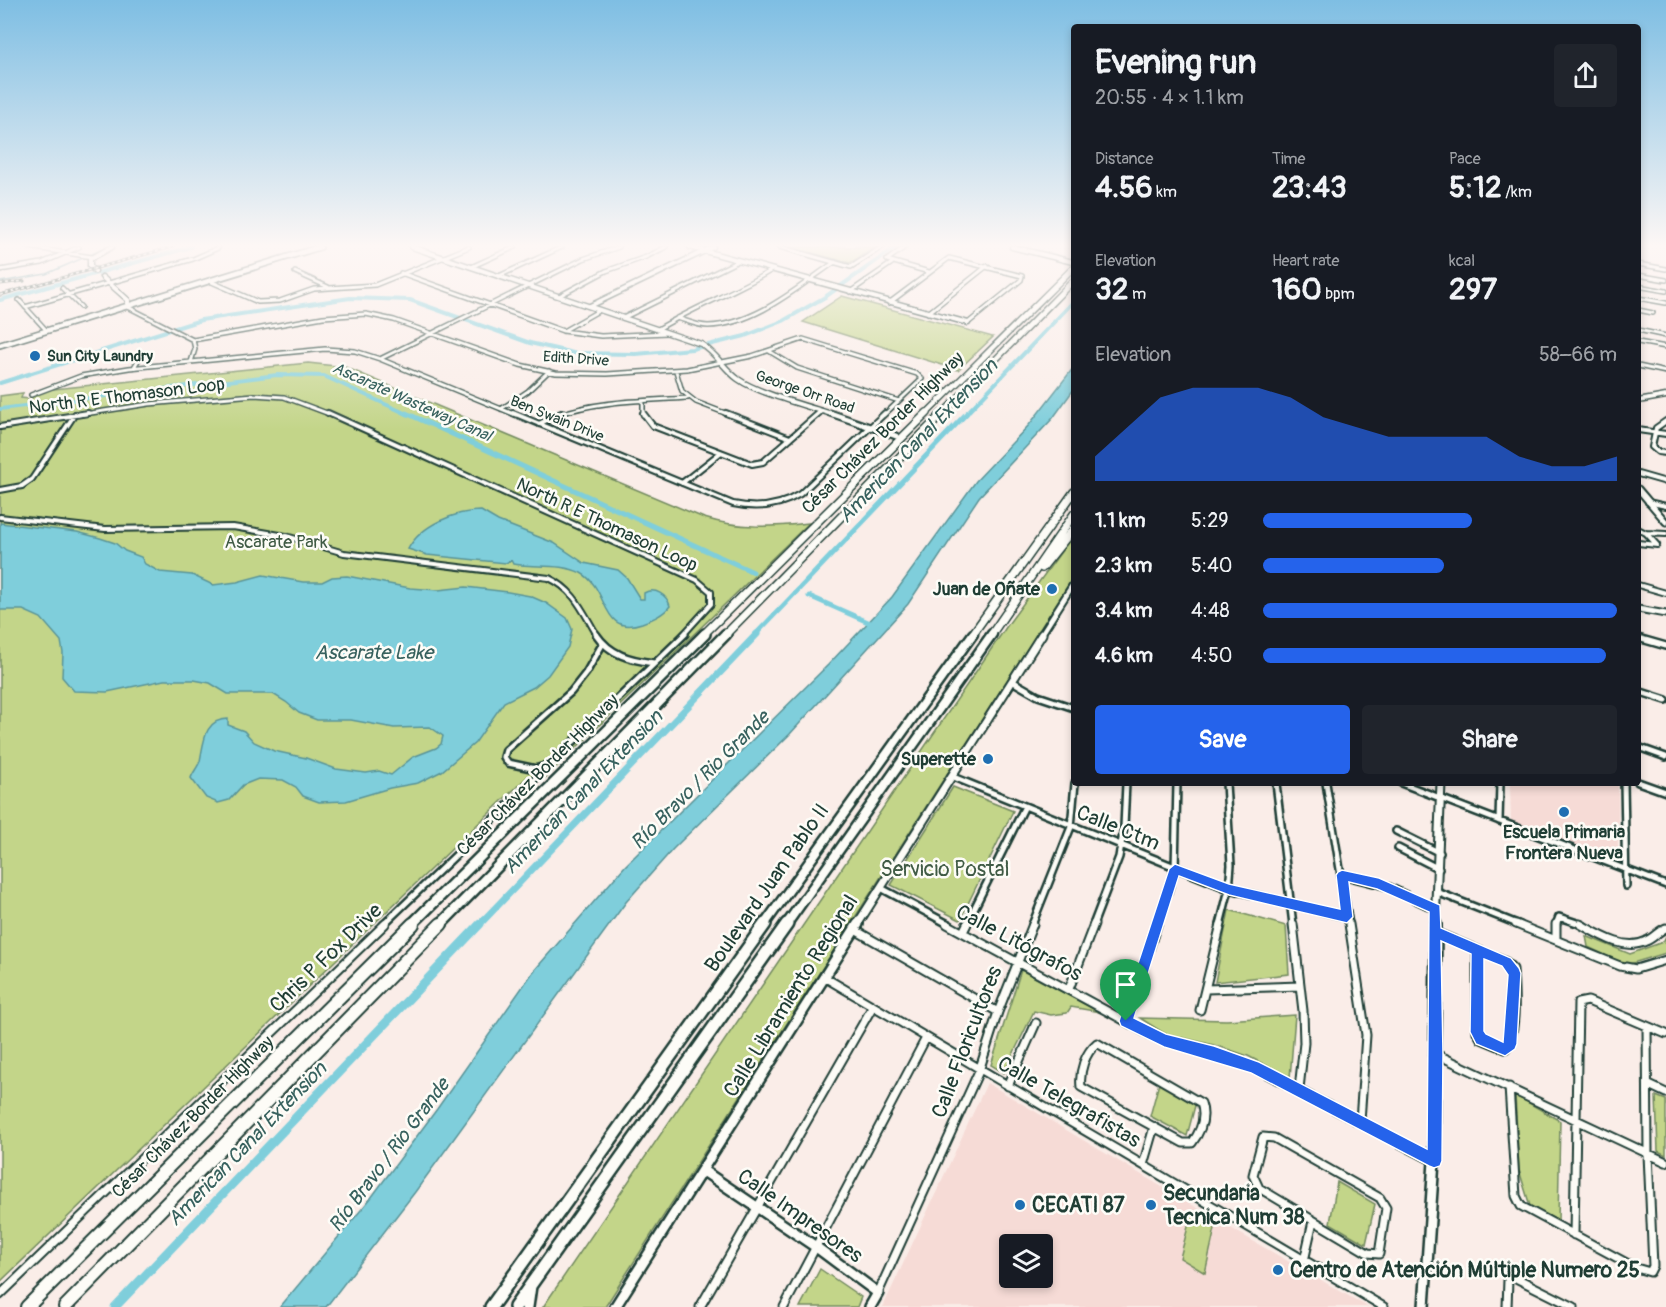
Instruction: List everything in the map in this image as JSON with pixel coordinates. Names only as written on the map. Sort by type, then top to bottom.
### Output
[{"type":"highway","name":"César Chávez Border Highway","points":[[27,1307],[1033,308]]},
{"type":"highway","name":"César Chávez Border Highway","points":[[65,1307],[1046,308]]},
{"type":"main road","points":[[0,344],[118,308]]},
{"type":"main road","name":"Boulevard Juan Pablo II","points":[[491,1307],[1071,496]]},
{"type":"main road","points":[[1060,511],[1071,503]]},
{"type":"main road","name":"Boulevard Juan Pablo II","points":[[515,1307],[677,1082],[1071,518]]},
{"type":"main road","points":[[1030,580],[1057,552],[1071,532]]},
{"type":"main road","points":[[527,1307],[531,1286]]},
{"type":"street","points":[[26,308],[46,330]]},
{"type":"street","points":[[133,308],[193,340],[195,349],[191,362]]},
{"type":"street","points":[[380,359],[483,308]]},
{"type":"street","points":[[498,308],[563,331],[601,336],[668,333]]},
{"type":"street","name":"George Orr Road","points":[[595,308],[706,346],[729,374],[747,385],[896,436]]},
{"type":"street","points":[[623,318],[641,308]]},
{"type":"street","points":[[658,329],[693,308]]},
{"type":"street","points":[[677,318],[705,326],[723,324],[764,308]]},
{"type":"street","points":[[908,308],[968,323],[986,308]]},
{"type":"street","points":[[928,313],[934,308]]},
{"type":"street","points":[[563,331],[600,310]]},
{"type":"street","points":[[1641,311],[1653,313]]},
{"type":"street","name":"Edith Drive","points":[[193,340],[349,314],[387,318],[520,365],[549,371],[592,375],[676,371],[721,363],[769,351],[804,339],[922,377]]},
{"type":"street","points":[[1641,331],[1666,336]]},
{"type":"street","points":[[1641,343],[1666,348]]},
{"type":"street","name":"Ben Swain Drive","points":[[31,395],[81,376],[134,367],[325,349],[356,351],[740,506],[756,507],[781,504],[800,494],[921,381],[922,377]]},
{"type":"street","points":[[769,351],[797,368],[899,401]]},
{"type":"street","points":[[134,367],[139,359]]},
{"type":"street","points":[[1641,368],[1666,374]]},
{"type":"street","points":[[501,409],[528,391],[549,371]]},
{"type":"street","points":[[676,371],[680,386],[688,398],[707,408],[790,438]]},
{"type":"street","name":"North R E Thomason Loop","points":[[0,427],[149,404],[264,395],[284,397],[346,420],[706,586],[712,597],[709,609],[550,764],[542,768]]},
{"type":"street","points":[[1641,400],[1666,396]]},
{"type":"street","points":[[539,424],[558,413],[574,408],[688,398]]},
{"type":"street","points":[[643,402],[643,415],[653,426],[720,453],[756,464],[763,462],[822,411]]},
{"type":"street","points":[[0,490],[22,486],[32,479],[75,414]]},
{"type":"street","points":[[1665,453],[1652,447],[1653,433],[1657,426],[1666,421]]},
{"type":"street","points":[[1641,431],[1666,434]]},
{"type":"street","points":[[682,483],[720,453]]},
{"type":"street","points":[[1641,475],[1666,482]]},
{"type":"street","points":[[1641,493],[1666,522]]},
{"type":"street","points":[[1648,502],[1666,506]]},
{"type":"street","points":[[0,517],[105,530],[233,527],[285,536],[344,553],[549,578],[569,589],[603,643],[629,659],[654,663]]},
{"type":"street","points":[[1641,530],[1657,545],[1641,543]]},
{"type":"street","points":[[1646,533],[1666,534]]},
{"type":"street","points":[[1641,586],[1666,593]]},
{"type":"street","name":"Calle Libramiento Regional","points":[[615,1307],[951,776],[1071,593]]},
{"type":"street","points":[[1641,610],[1666,614]]},
{"type":"street","points":[[1641,639],[1666,646]]},
{"type":"street","points":[[542,768],[528,769],[508,763],[504,760],[505,753],[571,692],[586,673],[603,643]]},
{"type":"street","points":[[1012,681],[1038,696],[1071,707]]},
{"type":"street","points":[[1641,692],[1666,700]]},
{"type":"street","points":[[1641,748],[1666,757]]},
{"type":"street","name":"Chris P Fox Drive","points":[[0,1295],[520,794],[537,777],[542,768]]},
{"type":"street","name":"Calle Ctm","points":[[951,776],[1024,808],[1229,889],[1347,917]]},
{"type":"street","points":[[1641,783],[1666,792]]},
{"type":"street","name":"Calle Floricultores","points":[[870,1307],[979,1071],[998,1012],[1071,827],[1075,786]]},
{"type":"street","points":[[1070,989],[1109,888],[1121,847],[1126,786]]},
{"type":"street","points":[[1126,1021],[1175,869],[1177,786]]},
{"type":"street","points":[[1200,1010],[1229,889],[1231,865],[1226,786]]},
{"type":"street","points":[[1276,786],[1300,986],[1304,1043],[1299,1089]]},
{"type":"street","points":[[1327,786],[1366,1035],[1360,1121]]},
{"type":"street","points":[[1409,786],[1666,885]]},
{"type":"street","points":[[1424,1307],[1434,1161],[1435,909],[1440,853],[1441,786]]},
{"type":"street","points":[[1499,821],[1500,786]]},
{"type":"street","points":[[1624,786],[1626,886]]},
{"type":"street","points":[[963,932],[1024,808]]},
{"type":"street","points":[[1396,831],[1440,853]]},
{"type":"street","points":[[1398,848],[1439,869]]},
{"type":"street","points":[[1342,875],[1389,887],[1435,909]]},
{"type":"street","name":"Calle Litógrafos","points":[[881,888],[1164,1040],[1214,1053],[1254,1067],[1434,1161]]},
{"type":"street","points":[[1437,892],[1629,968],[1643,968],[1666,960]]},
{"type":"street","points":[[1556,940],[1558,917],[1615,941],[1629,944],[1650,941],[1666,928]]},
{"type":"street","points":[[854,930],[998,1012]]},
{"type":"street","points":[[1435,932],[1506,962],[1515,973],[1510,1044],[1505,1049],[1481,1039],[1477,1032],[1477,950]]},
{"type":"street","name":"Calle Telegrafistas","points":[[824,977],[979,1071],[1384,1307]]},
{"type":"street","points":[[1206,989],[1300,986]]},
{"type":"street","points":[[1574,1235],[1575,1119],[1580,1001],[1588,1001],[1666,1034]]},
{"type":"street","points":[[700,1307],[873,1006]]},
{"type":"street","points":[[1008,1086],[1036,1023]]},
{"type":"street","points":[[1509,1086],[1516,1196],[1526,1210],[1636,1269],[1650,1272],[1653,1266],[1648,1154],[1647,1026]]},
{"type":"street","points":[[784,1307],[926,1038]]},
{"type":"street","name":"Calle Telegrafistas","points":[[1094,1044],[1103,1045],[1170,1083],[1197,1099],[1203,1106],[1200,1125],[1192,1143],[1183,1143],[1154,1127],[1082,1087],[1080,1078],[1094,1044]]},
{"type":"street","points":[[1436,1054],[1509,1086],[1666,1162]]},
{"type":"street","points":[[1649,1085],[1666,1093]]},
{"type":"street","name":"Calle Telegrafistas","points":[[1143,1165],[1154,1127]]},
{"type":"street","points":[[1263,1137],[1274,1138],[1375,1194],[1384,1203],[1386,1209],[1381,1249],[1374,1255],[1313,1221],[1266,1194],[1255,1182],[1253,1175],[1263,1137]]},
{"type":"street","name":"Calle Impresores","points":[[702,1170],[816,1247],[878,1293]]},
{"type":"street","points":[[1304,1261],[1313,1221]]},
{"type":"street","points":[[1508,1307],[1508,1280],[1512,1276],[1574,1307]]},
{"type":"shaded area","name":"Escuela Primaria Frontera Nueva","points":[[1510,786],[1618,786],[1618,862],[1511,823]]},
{"type":"shaded area","points":[[987,1083],[1368,1307],[883,1307]]},
{"type":"green space","points":[[824,308],[886,308],[993,337],[958,370],[803,322]]},
{"type":"green space","name":"Ascarate Park","points":[[308,363],[345,367],[704,518],[730,524],[756,526],[809,523],[545,778],[528,776],[0,1282],[0,396],[23,393],[21,398],[30,399],[44,390]]},
{"type":"green space","points":[[1071,538],[1071,581],[605,1307],[543,1307],[1009,623]]},
{"type":"green space","name":"Servicio Postal","points":[[953,787],[1013,811],[960,920],[891,885]]},
{"type":"green space","points":[[1229,910],[1286,926],[1289,974],[1215,982]]},
{"type":"green space","points":[[1586,936],[1630,954],[1663,942],[1666,936],[1666,953],[1626,965],[1588,947]]},
{"type":"green space","points":[[1021,970],[1100,1012],[1071,1007],[1067,1013],[1051,1015],[1034,1011],[1004,1073],[991,1065]]},
{"type":"green space","points":[[1295,1015],[1290,1078],[1248,1056],[1218,1046],[1165,1034],[1140,1018],[1227,1020]]},
{"type":"green space","points":[[1159,1083],[1196,1102],[1187,1136],[1150,1116]]},
{"type":"green space","points":[[1515,1095],[1560,1121],[1558,1221],[1530,1206],[1519,1170]]},
{"type":"green space","points":[[1656,1096],[1666,1100],[1666,1155],[1658,1151]]},
{"type":"green space","points":[[1337,1182],[1375,1204],[1366,1244],[1330,1223]]},
{"type":"green space","points":[[1192,1211],[1216,1224],[1205,1273],[1180,1258]]},
{"type":"green space","points":[[820,1269],[861,1297],[857,1307],[800,1307]]},
{"type":"water","points":[[1071,371],[1071,393],[1053,418],[979,497],[908,604],[790,734],[673,849],[626,902],[415,1192],[326,1307],[280,1307],[371,1198],[533,972],[625,866],[828,665],[892,597],[976,481],[1029,425]]},
{"type":"water","points":[[481,511],[498,521],[554,543],[584,563],[618,570],[627,578],[640,599],[644,599],[644,593],[652,591],[663,595],[670,606],[654,618],[629,626],[612,618],[590,580],[574,570],[513,564],[511,560],[506,563],[427,555],[408,549],[414,540],[430,526],[460,514]]},
{"type":"water","name":"Ascarate Lake","points":[[0,523],[77,532],[100,538],[141,557],[145,564],[160,572],[192,575],[213,585],[263,575],[303,582],[322,582],[332,577],[347,576],[410,588],[438,590],[466,587],[530,596],[546,603],[567,618],[572,629],[568,647],[548,675],[534,687],[504,702],[475,743],[442,771],[418,783],[390,788],[346,801],[319,802],[303,796],[296,787],[283,780],[258,779],[243,785],[229,800],[218,803],[206,798],[191,778],[200,761],[204,739],[210,727],[220,720],[228,719],[228,725],[244,731],[254,742],[274,751],[306,758],[336,769],[366,773],[379,771],[391,775],[413,757],[436,748],[441,744],[443,736],[430,727],[394,728],[351,720],[317,720],[299,713],[273,694],[228,694],[210,683],[194,680],[164,680],[107,692],[74,691],[62,677],[61,641],[41,618],[23,610],[0,610]]},
{"type":"waterway","points":[[0,383],[201,320],[282,308]]},
{"type":"waterway","points":[[432,308],[530,343],[573,353],[636,354],[692,349],[745,336],[783,321],[806,308]]},
{"type":"waterway","name":"American Canal Extension","points":[[965,415],[1067,308]]},
{"type":"waterway","name":"Ascarate Wasteway Canal","points":[[0,409],[277,375],[324,376],[409,415]]},
{"type":"waterway","name":"Ascarate Wasteway Canal","points":[[406,413],[753,572]]},
{"type":"waterway","name":"American Canal Extension","points":[[755,635],[967,413]]},
{"type":"waterway","name":"Ascarate Wasteway Canal","points":[[809,596],[877,626]]},
{"type":"waterway","name":"American Canal Extension","points":[[479,925],[757,634]]},
{"type":"waterway","name":"American Canal Extension","points":[[115,1307],[480,924]]},
{"type":"place","name":"Sun City Laundry","points":[[35,356]]},
{"type":"place","name":"Juan de Oñate","points":[[1052,589]]},
{"type":"place","name":"Superette","points":[[988,759]]},
{"type":"place","name":"Escuela Primaria Frontera Nueva","points":[[1564,812]]},
{"type":"place","name":"CECATI 87","points":[[1020,1205]]},
{"type":"place","name":"Secundaria Tecnica Num 38","points":[[1151,1205]]},
{"type":"place","name":"Centro de Atención Múltiple Numero 25","points":[[1278,1270]]},
{"type":"route","points":[[1126,1021],[1164,1040],[1214,1053],[1254,1067],[1434,1161],[1435,932],[1477,950],[1477,1032],[1481,1039],[1501,1049],[1509,1047],[1510,1044],[1515,973],[1506,962],[1435,932],[1435,909],[1379,884],[1342,875],[1347,917],[1229,889],[1175,869],[1126,1021]]},
{"type":"water label","name":"Río Bravo / Rio Grande","points":[[700,780]]},
{"type":"water label","name":"Río Bravo / Rio Grande","points":[[389,1155]]}]
